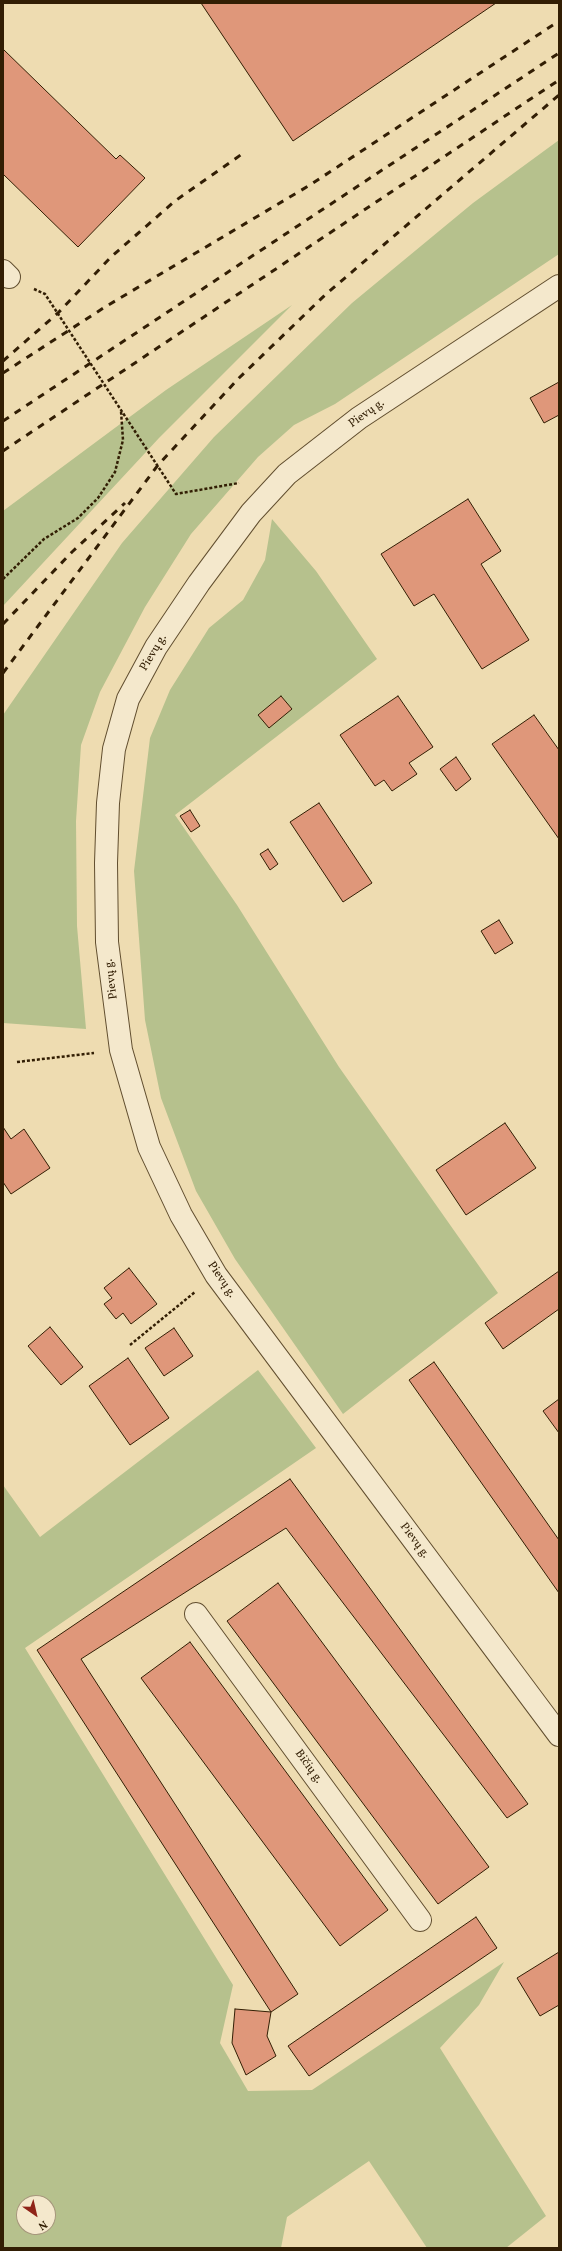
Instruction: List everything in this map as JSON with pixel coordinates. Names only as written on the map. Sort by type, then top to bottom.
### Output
[{"type":"street","name":"Pievų g.","points":[[559,286],[359,418],[287,474],[246,520],[199,583],[156,647],[128,699],[114,749],[108,803],[106,864],[107,942],[122,1050],[149,1147],[181,1215],[216,1275],[559,1735]]},
{"type":"street","name":"Bičių g.","points":[[196,1614],[420,1920]]},
{"type":"path","points":[[6,274],[45,294],[176,494],[243,482]]},
{"type":"path","points":[[3,579],[44,539],[78,518],[98,498],[115,472],[122,440],[121,410]]},
{"type":"path","points":[[17,1062],[122,1050]]},
{"type":"path","points":[[130,1345],[216,1275]]},
{"type":"green space","points":[[559,140],[559,254],[335,404],[294,425],[258,457],[191,534],[145,607],[100,692],[81,745],[76,821],[77,926],[86,1029],[3,1023],[3,715],[122,543],[214,437],[352,303],[473,203]]},
{"type":"green space","points":[[292,305],[159,438],[3,606],[3,511],[166,390]]},
{"type":"green space","points":[[272,519],[316,571],[377,659],[175,815],[237,905],[339,1067],[498,1293],[343,1414],[235,1259],[196,1191],[161,1098],[145,1020],[134,871],[150,738],[170,690],[209,628],[243,600],[265,560]]},
{"type":"green space","points":[[258,1370],[316,1448],[25,1648],[233,1985],[220,2043],[248,2091],[312,2090],[504,1962],[479,2005],[440,2048],[546,2216],[506,2248],[427,2248],[369,2161],[287,2217],[281,2248],[3,2248],[3,1485],[40,1537]]},
{"type":"building","points":[[201,3],[496,3],[293,141]]},
{"type":"building","points":[[3,49],[116,159],[120,155],[145,178],[78,247],[3,174]]},
{"type":"building","points":[[559,382],[559,415],[544,423],[530,398]]},
{"type":"building","points":[[468,499],[501,551],[481,564],[529,640],[482,669],[434,594],[414,606],[381,554]]},
{"type":"building","points":[[281,696],[292,709],[269,728],[258,715]]},
{"type":"building","points":[[398,696],[433,747],[409,763],[417,774],[392,791],[384,780],[375,786],[340,735]]},
{"type":"building","points":[[534,715],[559,750],[559,839],[492,744]]},
{"type":"building","points":[[456,757],[471,779],[456,791],[440,769]]},
{"type":"building","points":[[319,803],[372,883],[343,902],[290,822]]},
{"type":"building","points":[[190,810],[200,826],[191,832],[180,816]]},
{"type":"building","points":[[268,849],[278,864],[270,870],[260,854]]},
{"type":"building","points":[[499,920],[513,943],[495,954],[481,931]]},
{"type":"building","points":[[505,1123],[536,1168],[466,1215],[436,1170]]},
{"type":"building","points":[[3,1127],[11,1139],[24,1129],[50,1168],[11,1194],[3,1182]]},
{"type":"building","points":[[129,1268],[157,1304],[131,1324],[123,1313],[116,1319],[104,1304],[112,1298],[104,1288]]},
{"type":"building","points":[[559,1271],[559,1309],[503,1349],[485,1323]]},
{"type":"building","points":[[50,1327],[83,1367],[61,1385],[28,1346]]},
{"type":"building","points":[[174,1328],[193,1356],[164,1376],[145,1348]]},
{"type":"building","points":[[128,1358],[169,1418],[130,1445],[89,1386]]},
{"type":"building","points":[[434,1362],[559,1540],[559,1593],[409,1380]]},
{"type":"building","points":[[559,1399],[559,1433],[543,1411]]},
{"type":"building","points":[[290,1479],[528,1804],[507,1818],[286,1528],[81,1659],[298,1994],[271,2012],[37,1650]]},
{"type":"building","points":[[278,1583],[489,1867],[438,1904],[227,1621]]},
{"type":"building","points":[[190,1642],[388,1910],[340,1946],[141,1678]]},
{"type":"building","points":[[476,1917],[497,1948],[309,2076],[288,2046]]},
{"type":"building","points":[[559,1952],[559,2005],[540,2016],[517,1978]]},
{"type":"building","points":[[235,2009],[271,2012],[267,2036],[276,2056],[246,2075],[232,2043]]},
{"type":"railway","points":[[3,373],[105,307],[310,185],[559,21]]},
{"type":"railway","points":[[3,421],[559,53]]},
{"type":"railway","points":[[3,451],[559,80]]},
{"type":"railway","points":[[3,673],[158,465],[239,378],[325,295],[559,95]]},
{"type":"railway","points":[[3,361],[58,313],[111,257],[175,201],[242,154]]},
{"type":"railway","points":[[3,624],[72,552],[125,503]]}]
